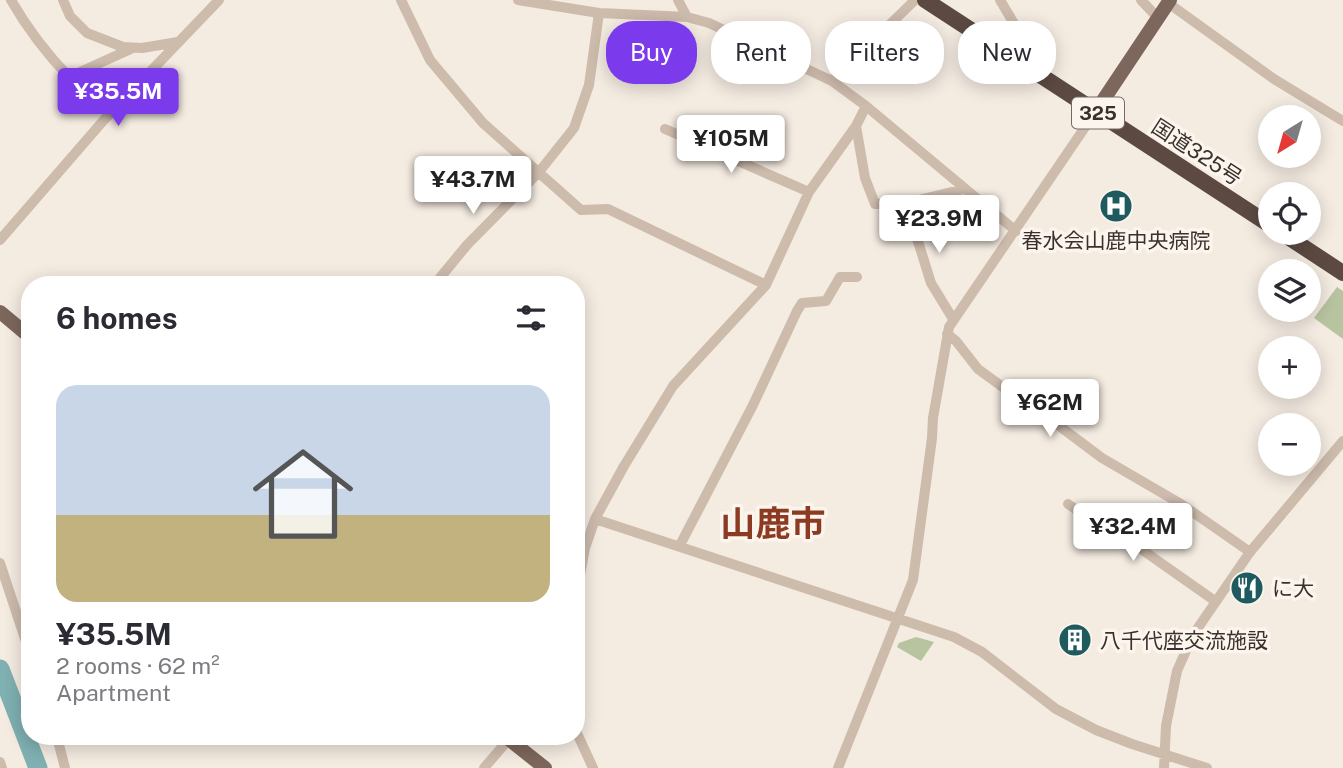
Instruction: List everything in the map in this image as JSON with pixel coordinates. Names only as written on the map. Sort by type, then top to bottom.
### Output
[{"type":"highway","name":"国道325号","points":[[925,0],[958,21]]},
{"type":"highway","name":"国道325号","points":[[1056,84],[1258,217]]},
{"type":"highway","points":[[1301,245],[1343,272]]},
{"type":"main road","points":[[1096,111],[1169,1]]},
{"type":"main road","points":[[0,312],[21,330]]},
{"type":"main road","points":[[517,745],[545,768]]},
{"type":"street","points":[[12,0],[21,17],[69,77],[133,48]]},
{"type":"street","points":[[64,0],[69,16],[87,33],[123,47],[178,42]]},
{"type":"street","points":[[0,240],[103,121],[219,0]]},
{"type":"street","points":[[401,0],[430,60],[483,123],[581,210],[608,209],[766,285]]},
{"type":"street","points":[[518,0],[599,13],[687,17],[709,23],[825,78]]},
{"type":"street","points":[[678,0],[687,17]]},
{"type":"street","points":[[893,21],[915,0]]},
{"type":"street","points":[[1000,0],[1012,21]]},
{"type":"street","points":[[1141,0],[1158,18]]},
{"type":"street","points":[[1169,1],[1274,79],[1343,121]]},
{"type":"street","points":[[441,276],[467,245],[539,172],[574,128],[589,85],[599,13]]},
{"type":"street","points":[[836,84],[1016,231]]},
{"type":"street","points":[[585,548],[595,519],[673,386],[766,285],[809,192],[856,126],[866,106]]},
{"type":"street","points":[[838,768],[913,580],[933,418],[947,334],[953,319],[1096,111]]},
{"type":"street","points":[[856,126],[864,178],[875,204],[906,203],[964,189]]},
{"type":"street","points":[[665,129],[809,192]]},
{"type":"street","points":[[906,203],[931,283],[953,319]]},
{"type":"street","points":[[680,545],[802,303],[826,301],[840,277],[857,277]]},
{"type":"street","points":[[947,334],[978,369],[1015,396],[1102,458],[1181,504],[1250,552]]},
{"type":"street","points":[[1164,768],[1163,753],[1177,671],[1193,635],[1250,552],[1343,442]]},
{"type":"street","points":[[1068,504],[1088,518],[1097,518],[1215,601]]},
{"type":"street","points":[[595,519],[954,637],[982,652],[1056,709],[1096,730],[1207,768]]},
{"type":"street","points":[[0,564],[21,627]]},
{"type":"street","points":[[59,745],[65,768]]},
{"type":"street","points":[[484,768],[502,745]]},
{"type":"street","points":[[582,745],[593,768]]},
{"type":"street","points":[[0,762],[2,768]]},
{"type":"green space","points":[[1337,287],[1343,291],[1343,339],[1320,322],[1321,309]]},
{"type":"green space","points":[[916,637],[934,642],[921,661],[897,647],[899,643]]},
{"type":"waterway","points":[[0,669],[21,724]]},
{"type":"waterway","points":[[29,745],[38,768]]},
{"type":"place","name":"春水会山鹿中央病院","points":[[1116,206]]},
{"type":"place","name":"に大","points":[[1247,588]]},
{"type":"place","name":"八千代座交流施設","points":[[1075,640]]},
{"type":"district","name":"山鹿市","points":[[773,523]]}]
